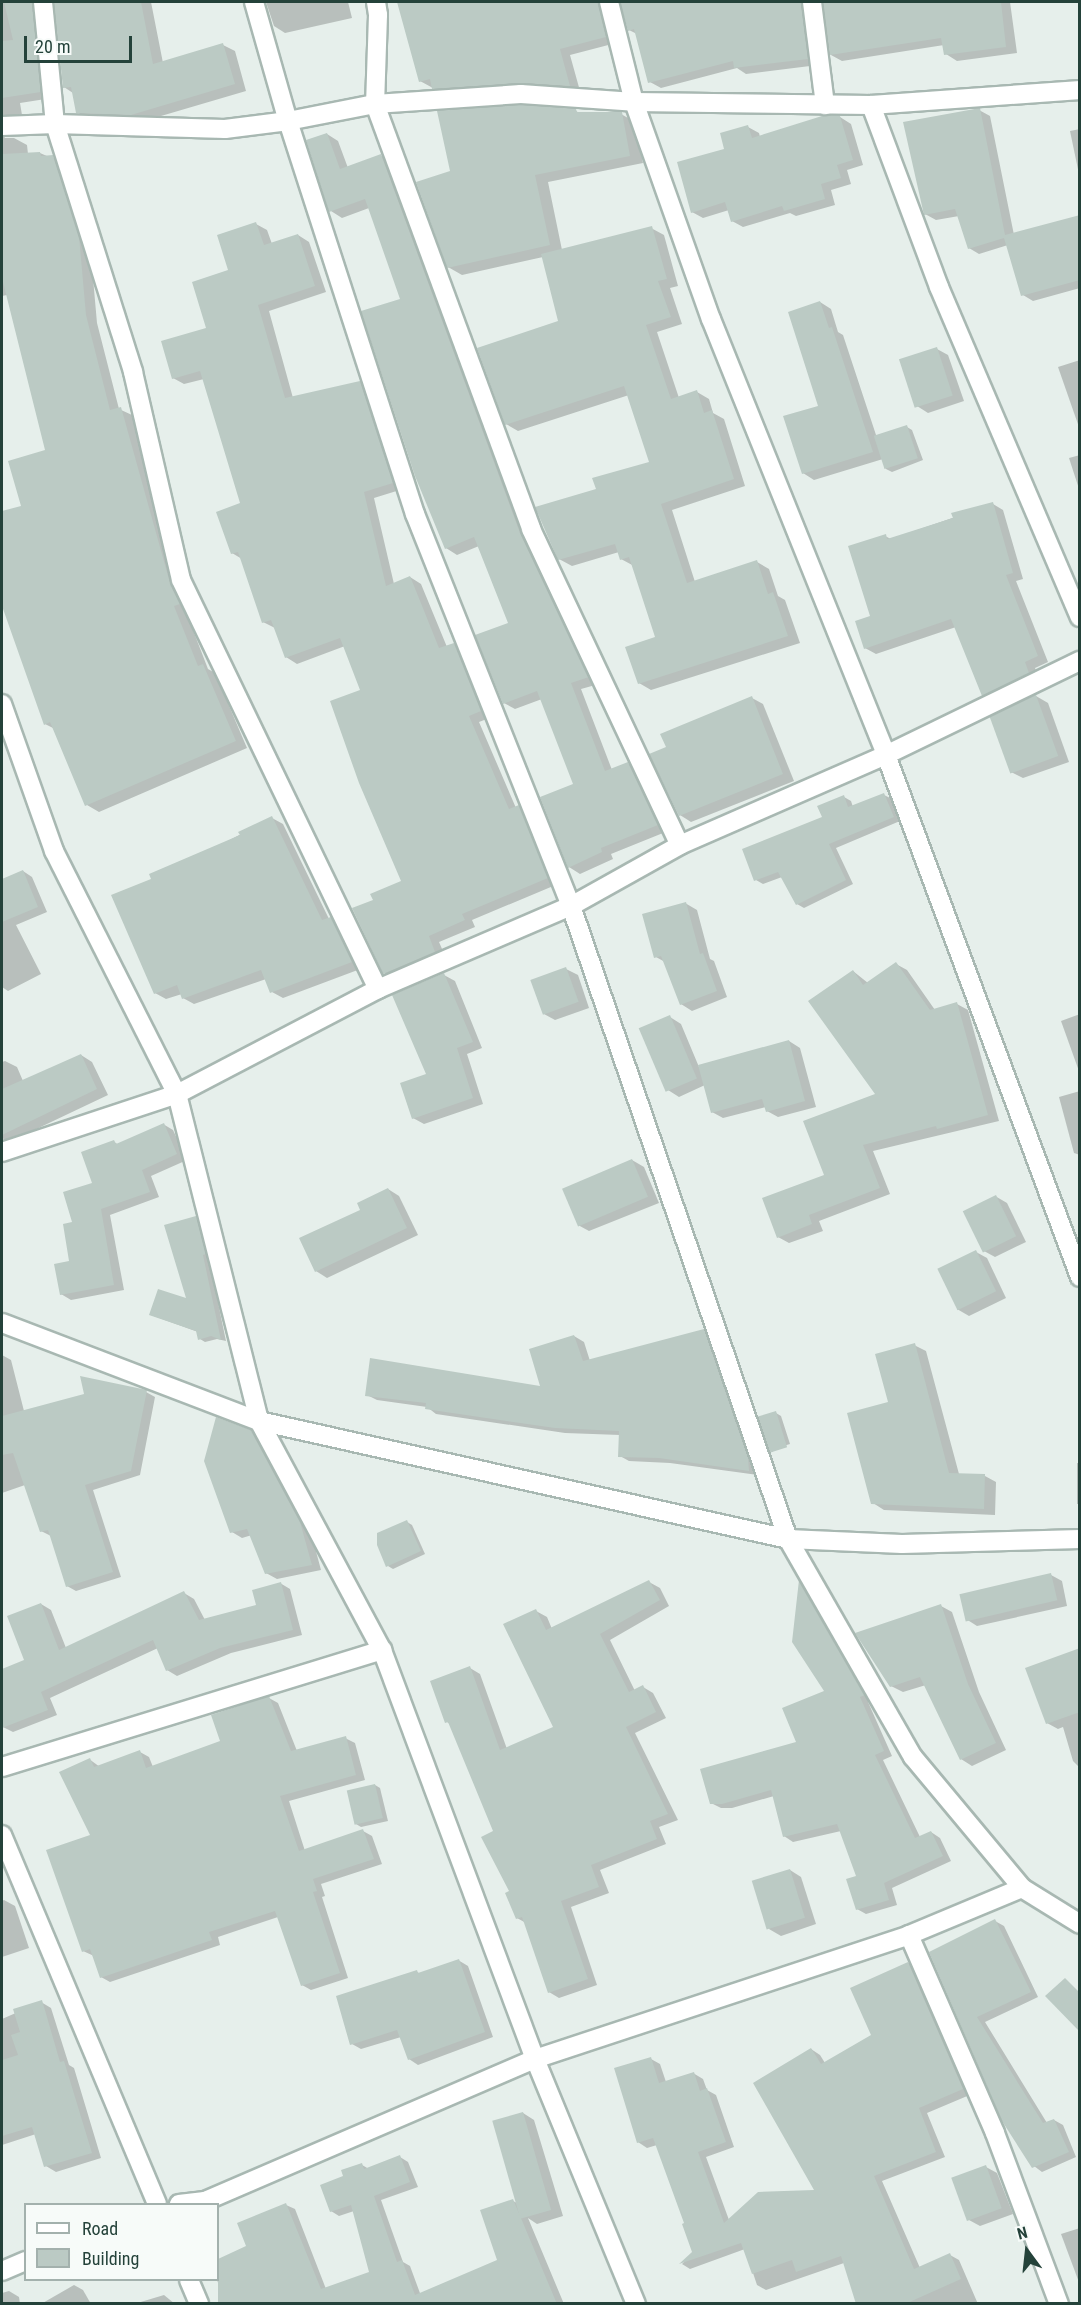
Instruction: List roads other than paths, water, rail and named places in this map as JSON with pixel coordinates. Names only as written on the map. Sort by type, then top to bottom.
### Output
[{"type":"street","points":[[44,2],[55,124],[133,372],[181,580],[378,990]]},
{"type":"street","points":[[254,2],[288,121],[415,514],[571,906],[789,1539],[913,1757],[1022,1888],[1080,1924]]},
{"type":"street","points":[[376,2],[378,15],[375,104],[531,529],[680,845]]},
{"type":"street","points":[[609,2],[634,102],[711,319],[886,755],[1080,1276]]},
{"type":"street","points":[[812,2],[825,105]]},
{"type":"street","points":[[2,126],[55,124],[225,129],[288,121],[375,104],[521,94],[634,102],[871,105],[1080,90]]},
{"type":"street","points":[[871,105],[939,287],[1080,617]]},
{"type":"street","points":[[2,1152],[177,1094],[378,990],[571,906],[680,845],[886,755],[1080,661]]},
{"type":"street","points":[[2,704],[54,851],[177,1094],[259,1421],[382,1650],[535,2059],[636,2304]]},
{"type":"street","points":[[2,1323],[259,1421],[789,1539],[902,1544],[1080,1539]]},
{"type":"street","points":[[2,1767],[382,1650]]},
{"type":"street","points":[[2,1834],[156,2203]]},
{"type":"street","points":[[189,2203],[205,2200],[535,2059],[909,1935],[1022,1888]]},
{"type":"street","points":[[909,1935],[995,2133],[1059,2304]]},
{"type":"street","points":[[2,2271],[24,2263]]},
{"type":"street","points":[[189,2281],[199,2304]]}]
